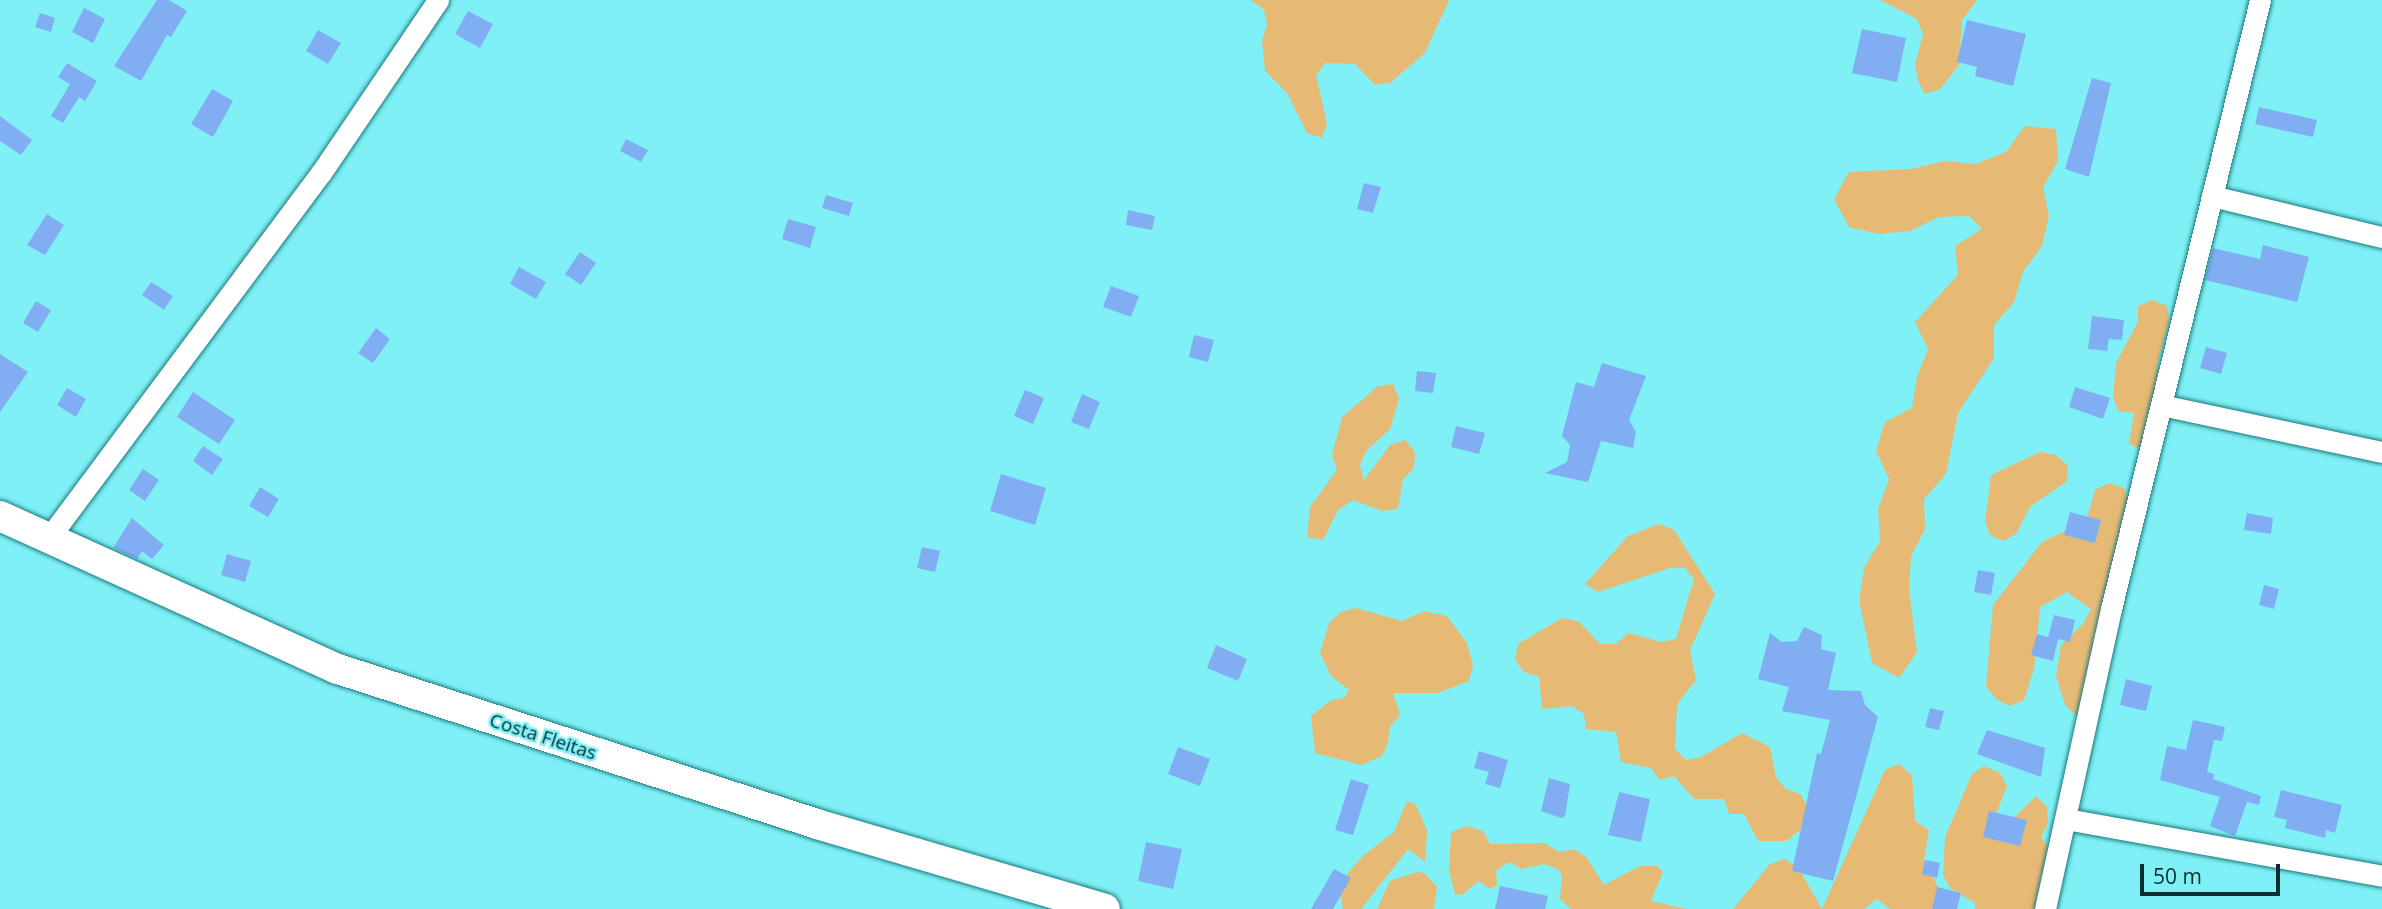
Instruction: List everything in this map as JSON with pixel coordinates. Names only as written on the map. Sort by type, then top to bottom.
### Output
[{"type":"main road","name":"Costa Fleitas","points":[[0,516],[338,669],[805,820],[1105,909]]},
{"type":"street","points":[[48,539],[321,173],[438,0]]},
{"type":"street","points":[[2045,909],[2161,405],[2260,0]]},
{"type":"street","points":[[2212,196],[2382,237]]},
{"type":"street","points":[[2161,405],[2382,453]]},
{"type":"street","points":[[2066,819],[2382,876]]},
{"type":"shaded area","points":[[1251,0],[1449,0],[1425,53],[1390,83],[1375,85],[1355,64],[1325,63],[1316,76],[1327,123],[1322,138],[1307,133],[1287,93],[1265,71],[1262,40],[1267,25],[1264,10]]},
{"type":"shaded area","points":[[1880,0],[1977,0],[1962,20],[1959,65],[1940,89],[1925,94],[1918,81],[1915,65],[1923,34],[1917,19]]},
{"type":"shaded area","points":[[2025,126],[2056,129],[2058,161],[2043,187],[2049,216],[2042,246],[2023,272],[2014,302],[1994,325],[1994,358],[1958,413],[1946,474],[1924,499],[1925,529],[1911,556],[1909,590],[1917,652],[1899,678],[1872,663],[1859,600],[1864,568],[1880,541],[1878,509],[1889,479],[1876,451],[1885,422],[1912,408],[1917,377],[1928,349],[1915,322],[1958,275],[1955,246],[1982,229],[1969,216],[1939,217],[1910,231],[1879,234],[1849,227],[1834,199],[1849,172],[1911,169],[1944,161],[1976,164],[2006,152]]},
{"type":"shaded area","points":[[2152,300],[2167,306],[2169,321],[2157,366],[2160,410],[2142,451],[2129,443],[2134,413],[2118,411],[2113,397],[2116,363],[2138,322],[2138,306]]},
{"type":"shaded area","points":[[1393,384],[1399,399],[1390,429],[1366,451],[1360,465],[1364,480],[1390,445],[1405,440],[1415,452],[1414,468],[1403,479],[1398,509],[1382,511],[1353,500],[1338,510],[1323,540],[1307,537],[1310,507],[1337,470],[1332,455],[1342,417],[1378,386]]},
{"type":"shaded area","points":[[2040,452],[2056,455],[2068,466],[2067,481],[2030,507],[2016,534],[2003,541],[1990,535],[1985,521],[1991,475]]},
{"type":"shaded area","points":[[2109,483],[2124,488],[2129,503],[2077,716],[2065,705],[2056,676],[2061,645],[2083,624],[2091,609],[2067,592],[2040,607],[2034,669],[2024,700],[2010,706],[1996,699],[1986,686],[1993,605],[2042,542],[2086,521],[2095,490]]},
{"type":"shaded area","points":[[1659,524],[1674,530],[1715,594],[1690,650],[1696,680],[1677,704],[1675,749],[1686,760],[1701,757],[1742,733],[1770,747],[1776,777],[1786,789],[1800,794],[1808,807],[1809,823],[1786,841],[1758,841],[1744,814],[1729,814],[1724,799],[1694,799],[1674,776],[1659,780],[1651,768],[1621,762],[1616,732],[1586,729],[1584,714],[1572,706],[1542,709],[1539,677],[1524,672],[1515,660],[1518,644],[1562,618],[1578,621],[1600,644],[1616,644],[1628,633],[1661,642],[1676,639],[1694,579],[1685,568],[1670,568],[1598,592],[1585,584],[1628,536]]},
{"type":"shaded area","points":[[1356,608],[1402,621],[1424,611],[1447,616],[1467,643],[1473,666],[1469,681],[1438,693],[1393,693],[1400,715],[1390,727],[1388,743],[1382,756],[1361,765],[1315,753],[1311,716],[1330,701],[1345,697],[1349,690],[1331,676],[1320,653],[1329,623],[1341,612]]},
{"type":"shaded area","points":[[1899,764],[1912,775],[1915,821],[1929,830],[1924,860],[1946,903],[1957,909],[1890,909],[1877,899],[1864,909],[1822,909],[1885,770]]},
{"type":"shaded area","points":[[1984,766],[2000,773],[2007,786],[1996,814],[2002,829],[2036,796],[2047,807],[2048,823],[2041,837],[2050,850],[2060,896],[2056,909],[1975,909],[1975,903],[1950,888],[1943,875],[1945,837],[1972,774]]},
{"type":"shaded area","points":[[1407,801],[1416,805],[1427,831],[1425,862],[1408,849],[1361,909],[1343,909],[1338,884],[1364,855],[1394,832]]},
{"type":"shaded area","points":[[1467,826],[1483,831],[1490,844],[1545,843],[1559,852],[1574,849],[1586,857],[1604,885],[1640,866],[1657,866],[1663,872],[1651,901],[1687,909],[1571,909],[1560,899],[1562,876],[1558,869],[1544,864],[1522,869],[1509,862],[1496,870],[1497,885],[1490,889],[1478,881],[1462,895],[1455,894],[1449,871],[1451,832]]},
{"type":"shaded area","points":[[1785,859],[1799,869],[1822,909],[1733,909],[1770,864]]},
{"type":"shaded area","points":[[1417,872],[1424,873],[1437,887],[1434,909],[1377,909],[1390,881]]},
{"type":"building","points":[[157,0],[169,0],[187,11],[171,37],[167,35],[141,81],[114,66]]},
{"type":"building","points":[[84,8],[105,19],[93,43],[72,32]]},
{"type":"building","points":[[468,11],[493,24],[480,48],[455,34]]},
{"type":"building","points":[[40,13],[55,18],[51,32],[35,27]]},
{"type":"building","points":[[1967,20],[2026,34],[2013,86],[1975,76],[1977,67],[1957,62]]},
{"type":"building","points":[[1862,29],[1906,38],[1897,82],[1852,73]]},
{"type":"building","points":[[318,30],[341,43],[328,64],[306,51]]},
{"type":"building","points":[[67,63],[97,81],[85,101],[79,97],[63,123],[51,116],[70,84],[58,77]]},
{"type":"building","points":[[2092,78],[2111,83],[2089,177],[2065,169]]},
{"type":"building","points":[[212,89],[233,101],[213,137],[191,124]]},
{"type":"building","points":[[2259,107],[2317,120],[2313,137],[2255,124]]},
{"type":"building","points":[[0,116],[32,140],[21,155],[0,141]]},
{"type":"building","points":[[626,139],[648,150],[641,162],[620,151]]},
{"type":"building","points":[[1364,183],[1381,187],[1373,213],[1357,209]]},
{"type":"building","points":[[826,195],[853,203],[849,216],[822,208]]},
{"type":"building","points":[[1128,210],[1155,216],[1152,230],[1126,225]]},
{"type":"building","points":[[47,214],[64,225],[45,255],[27,245]]},
{"type":"building","points":[[788,219],[816,227],[810,248],[782,239]]},
{"type":"building","points":[[2263,245],[2309,257],[2297,302],[2205,280],[2213,248],[2260,259]]},
{"type":"building","points":[[580,252],[596,263],[581,285],[565,274]]},
{"type":"building","points":[[519,267],[546,282],[536,299],[510,284]]},
{"type":"building","points":[[151,282],[173,296],[164,310],[142,295]]},
{"type":"building","points":[[1111,286],[1139,296],[1131,317],[1103,307]]},
{"type":"building","points":[[36,301],[51,310],[38,332],[23,323]]},
{"type":"building","points":[[2092,316],[2124,320],[2122,340],[2109,339],[2107,351],[2088,349]]},
{"type":"building","points":[[376,328],[390,339],[373,363],[358,353]]},
{"type":"building","points":[[1194,335],[1214,340],[1208,362],[1189,357]]},
{"type":"building","points":[[2206,347],[2227,353],[2221,374],[2200,368]]},
{"type":"building","points":[[0,354],[28,372],[0,412]]},
{"type":"building","points":[[1602,363],[1646,376],[1629,420],[1636,432],[1633,448],[1601,441],[1588,482],[1545,473],[1567,462],[1570,445],[1562,436],[1576,382],[1594,387]]},
{"type":"building","points":[[1417,371],[1436,373],[1433,393],[1415,391]]},
{"type":"building","points":[[2075,387],[2110,398],[2103,419],[2069,407]]},
{"type":"building","points":[[67,388],[86,399],[76,417],[57,405]]},
{"type":"building","points":[[1025,390],[1044,398],[1033,424],[1014,416]]},
{"type":"building","points":[[193,392],[235,420],[219,444],[177,417]]},
{"type":"building","points":[[1082,394],[1100,402],[1089,429],[1071,422]]},
{"type":"building","points":[[1456,426],[1485,433],[1479,454],[1451,447]]},
{"type":"building","points":[[203,446],[223,459],[212,475],[193,461]]},
{"type":"building","points":[[143,469],[159,480],[145,501],[129,490]]},
{"type":"building","points":[[1001,474],[1046,488],[1035,525],[990,511]]},
{"type":"building","points":[[260,487],[279,499],[268,517],[249,506]]},
{"type":"building","points":[[2070,512],[2101,520],[2095,543],[2064,535]]},
{"type":"building","points":[[2247,513],[2273,518],[2271,534],[2244,530]]},
{"type":"building","points":[[132,518],[164,545],[152,559],[142,551],[137,559],[113,548]]},
{"type":"building","points":[[922,547],[940,551],[935,572],[917,568]]},
{"type":"building","points":[[227,554],[251,561],[245,582],[221,575]]},
{"type":"building","points":[[1978,570],[1995,573],[1991,595],[1974,592]]},
{"type":"building","points":[[2264,585],[2279,589],[2274,609],[2259,605]]},
{"type":"building","points":[[2054,615],[2075,620],[2070,642],[2058,639],[2053,661],[2031,655],[2037,634],[2048,637]]},
{"type":"building","points":[[1804,627],[1822,635],[1821,649],[1836,653],[1828,690],[1861,691],[1865,705],[1878,717],[1833,881],[1792,871],[1817,753],[1821,754],[1830,720],[1782,711],[1789,687],[1758,679],[1770,633],[1782,642],[1797,641]]},
{"type":"building","points":[[1216,645],[1247,659],[1238,681],[1207,668]]},
{"type":"building","points":[[2126,679],[2152,686],[2146,711],[2120,705]]},
{"type":"building","points":[[1930,708],[1944,711],[1939,730],[1925,727]]},
{"type":"building","points":[[2193,720],[2225,727],[2222,741],[2214,740],[2207,772],[2214,774],[2213,779],[2261,796],[2259,805],[2247,802],[2235,836],[2210,826],[2220,797],[2160,780],[2167,746],[2186,750]]},
{"type":"building","points":[[1987,730],[2045,748],[2041,777],[1977,754]]},
{"type":"building","points":[[1178,747],[1210,759],[1200,786],[1168,774]]},
{"type":"building","points":[[1479,751],[1508,760],[1500,788],[1485,784],[1489,772],[1474,768]]},
{"type":"building","points":[[1549,778],[1570,784],[1565,816],[1561,818],[1541,811]]},
{"type":"building","points":[[1351,779],[1369,785],[1353,835],[1335,830]]},
{"type":"building","points":[[2281,790],[2342,805],[2335,833],[2326,830],[2325,838],[2285,828],[2287,820],[2274,817]]},
{"type":"building","points":[[1619,792],[1650,799],[1641,842],[1608,835]]},
{"type":"building","points":[[1989,811],[2027,820],[2020,846],[1983,837]]},
{"type":"building","points":[[1146,842],[1182,849],[1173,889],[1138,881]]},
{"type":"building","points":[[1925,860],[1940,863],[1937,878],[1922,874]]},
{"type":"building","points":[[1334,869],[1351,878],[1333,909],[1311,909]]},
{"type":"building","points":[[1500,886],[1548,896],[1545,909],[1495,909]]},
{"type":"building","points":[[1937,887],[1961,893],[1957,909],[1932,909]]}]
